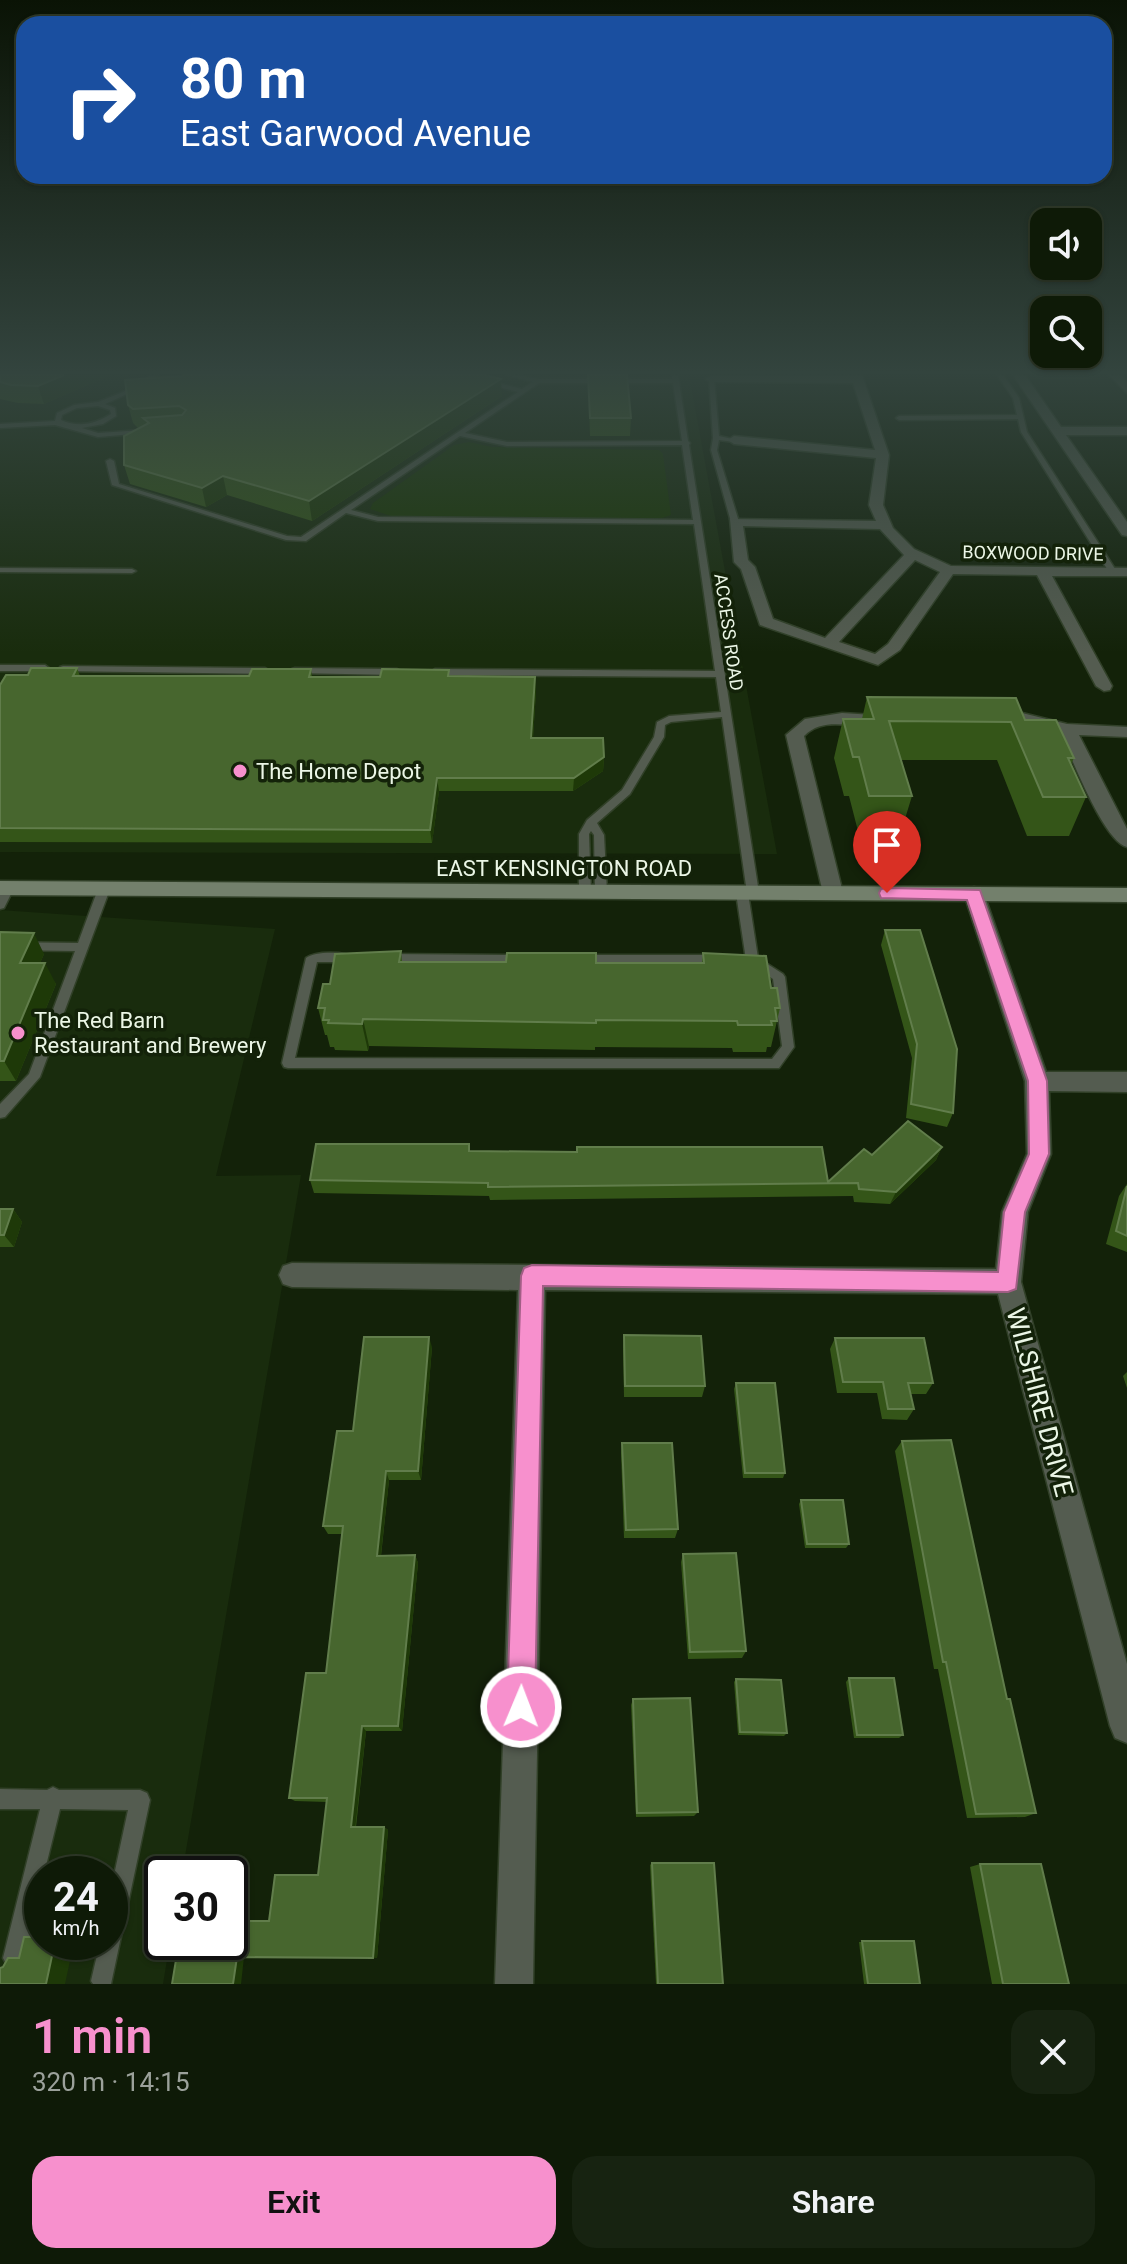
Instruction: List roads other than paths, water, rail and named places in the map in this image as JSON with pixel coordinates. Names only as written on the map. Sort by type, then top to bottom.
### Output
[{"type":"main road","name":"EAST KENSINGTON ROAD","points":[[3,894],[104,889],[1127,895]]},
{"type":"street","points":[[881,468],[876,505],[885,525],[735,522],[741,562],[748,567],[766,622],[878,660],[894,647],[949,570]]},
{"type":"street","points":[[1082,468],[1127,532]]},
{"type":"street","name":"BOXWOOD DRIVE","points":[[885,525],[913,554],[949,570],[1120,572]]},
{"type":"street","points":[[828,644],[913,554]]},
{"type":"street","points":[[1043,572],[1104,686]]},
{"type":"street","points":[[979,717],[1022,718],[1067,729],[1127,732]]},
{"type":"street","points":[[833,893],[795,735],[799,729],[817,720],[895,721]]},
{"type":"street","points":[[1067,729],[1116,829],[1127,841]]},
{"type":"street","name":"WILSHIRE DRIVE","points":[[974,894],[1037,1081],[1039,1154],[1015,1212],[1008,1282],[1127,1726]]},
{"type":"street","points":[[1037,1081],[1127,1082]]},
{"type":"street","points":[[292,1275],[1008,1282]]},
{"type":"street","points":[[514,1984],[532,1276]]},
{"type":"lane","points":[[112,468],[116,485],[295,540],[303,539],[411,468]]},
{"type":"lane","points":[[415,468],[426,470]]},
{"type":"lane","name":"ACCESS ROAD","points":[[690,468],[725,714],[752,960]]},
{"type":"lane","points":[[719,468],[735,522]]},
{"type":"lane","points":[[1048,468],[1120,572]]},
{"type":"lane","points":[[346,511],[378,519],[698,522]]},
{"type":"lane","points":[[0,583],[4,570],[132,571]]},
{"type":"lane","points":[[4,671],[270,671]]},
{"type":"lane","points":[[285,671],[403,672]]},
{"type":"lane","points":[[428,672],[718,674]]},
{"type":"lane","points":[[593,892],[599,835],[591,822],[626,792],[659,737],[660,724],[669,719],[725,714]]},
{"type":"lane","points":[[0,1113],[34,1077],[104,889]]},
{"type":"lane","points":[[0,946],[82,947]]},
{"type":"lane","points":[[359,958],[312,958],[288,1063],[775,1064],[788,1047],[779,977],[752,960],[563,959]]},
{"type":"lane","points":[[375,958],[532,959]]},
{"type":"lane","points":[[14,1958],[53,1797]]},
{"type":"lane","points":[[0,1799],[140,1800],[102,1981]]},
{"type":"place","name":"The Home Depot","points":[[240,771]]},
{"type":"place","name":"The Red Barn Restaurant and Brewery","points":[[18,1033]]}]
